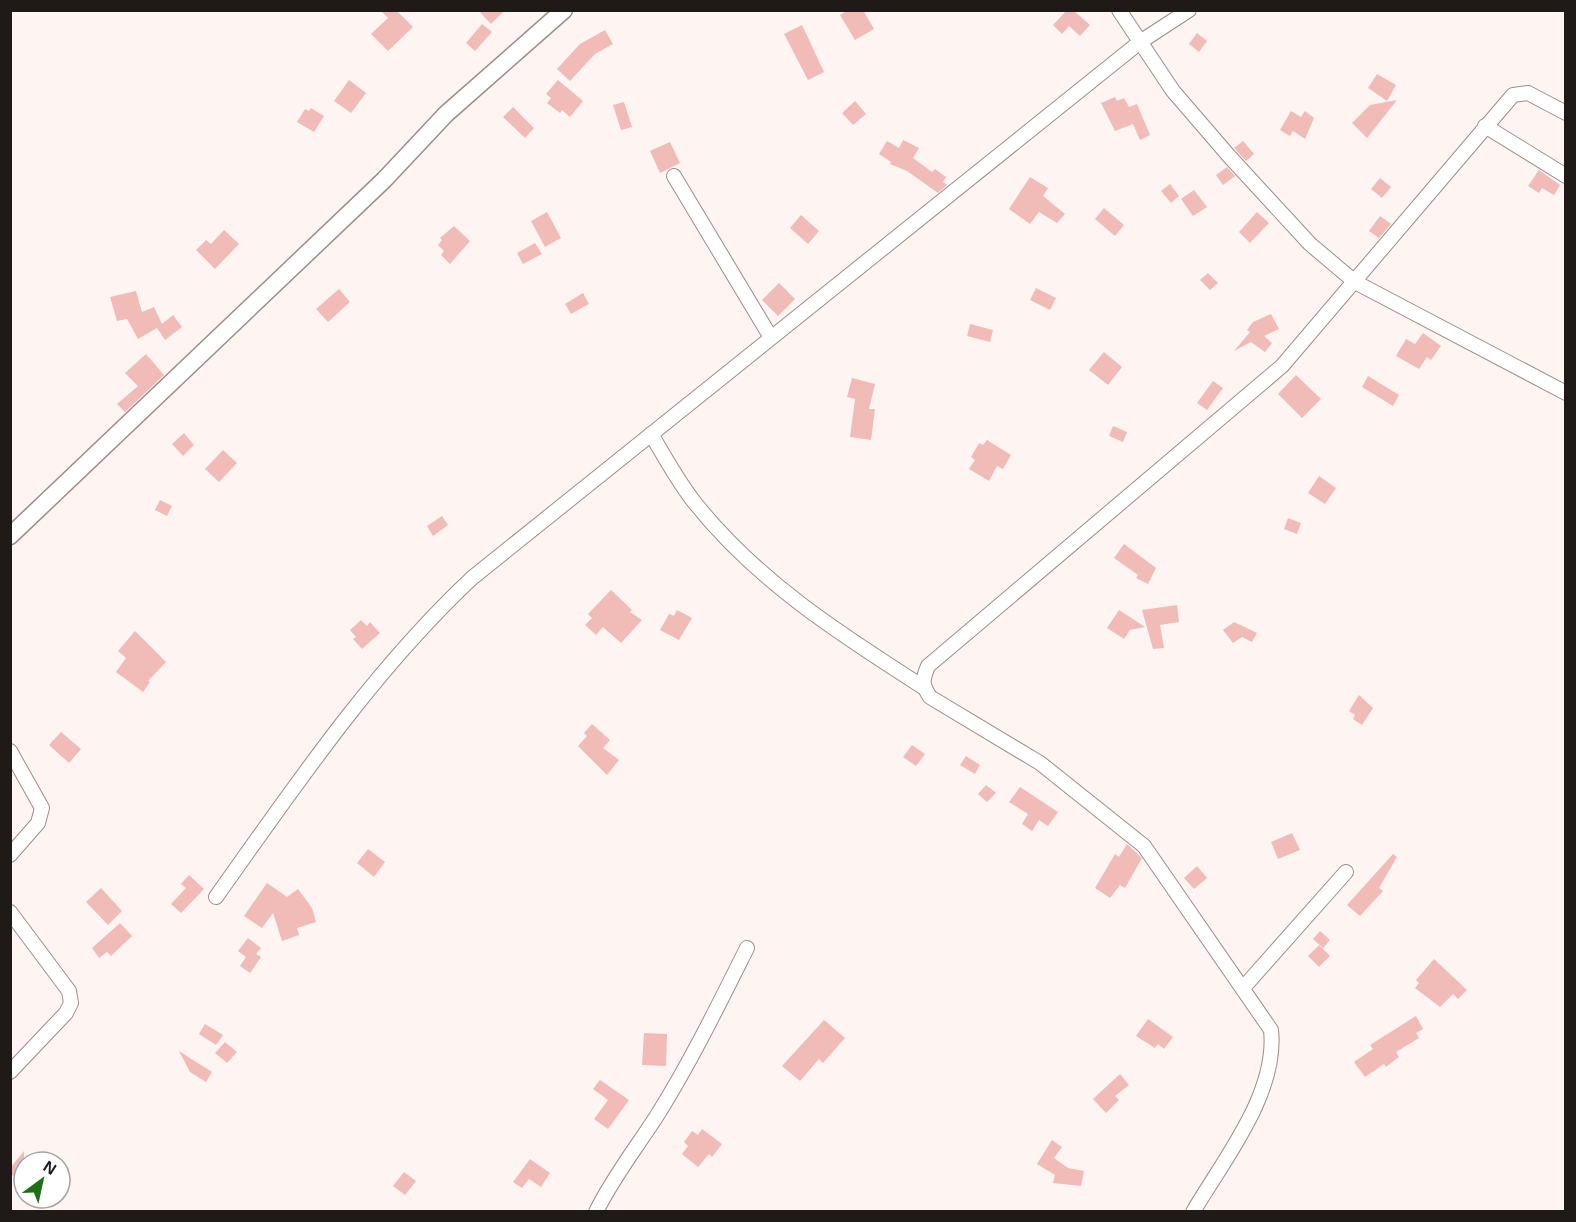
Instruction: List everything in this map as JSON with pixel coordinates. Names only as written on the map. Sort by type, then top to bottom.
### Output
[{"type":"street","points":[[10,536],[384,180],[446,114],[564,10]]},
{"type":"street","points":[[1119,10],[1173,91],[1264,196],[1310,244],[1355,282],[1566,393]]},
{"type":"street","points":[[216,897],[370,686],[425,622],[472,578],[770,336],[1140,42],[1188,10]]},
{"type":"street","points":[[923,687],[928,666],[1282,366],[1485,126],[1518,92],[1541,99],[1566,113]]},
{"type":"street","points":[[1485,126],[1566,176]]},
{"type":"street","points":[[674,176],[770,336]]},
{"type":"street","points":[[651,434],[694,502],[722,535],[774,584],[840,634],[923,687],[930,697],[1040,763],[1144,846],[1243,988],[1271,1030],[1273,1051],[1254,1109],[1192,1212]]},
{"type":"street","points":[[10,751],[42,808],[38,823],[10,855]]},
{"type":"street","points":[[1243,988],[1347,872]]},
{"type":"street","points":[[10,912],[69,991],[71,1003],[66,1013],[10,1072]]},
{"type":"street","points":[[596,1212],[612,1182],[658,1114],[687,1064],[747,948]]},
{"type":"building","points":[[380,10],[396,10],[413,27],[388,51],[371,34],[388,18]]},
{"type":"building","points":[[478,10],[505,10],[491,24]]},
{"type":"building","points":[[848,10],[863,10],[874,29],[855,40],[840,15]]},
{"type":"building","points":[[1067,10],[1073,10],[1090,25],[1080,36],[1069,26],[1062,34],[1053,25]]},
{"type":"building","points":[[482,24],[492,32],[475,51],[466,43]]},
{"type":"building","points":[[802,25],[824,72],[808,80],[784,34]]},
{"type":"building","points":[[605,30],[613,44],[595,54],[570,81],[557,69],[580,44]]},
{"type":"building","points":[[1197,33],[1207,41],[1199,52],[1189,44]]},
{"type":"building","points":[[1377,74],[1396,85],[1387,101],[1368,88]]},
{"type":"building","points":[[349,80],[366,93],[351,113],[334,101]]},
{"type":"building","points":[[558,80],[583,101],[570,117],[562,110],[560,113],[547,103],[551,98],[546,94]]},
{"type":"building","points":[[1115,97],[1117,101],[1124,98],[1129,107],[1137,104],[1150,135],[1140,140],[1133,124],[1115,131],[1101,103]]},
{"type":"building","points":[[1397,100],[1367,138],[1352,123],[1370,105]]},
{"type":"building","points":[[855,101],[866,114],[853,125],[842,113]]},
{"type":"building","points":[[624,102],[632,127],[621,130],[613,105]]},
{"type":"building","points":[[513,107],[534,128],[525,138],[503,117]]},
{"type":"building","points":[[311,108],[324,116],[314,132],[297,122],[305,109],[309,111]]},
{"type":"building","points":[[1291,111],[1301,117],[1305,111],[1314,118],[1305,139],[1293,131],[1290,136],[1280,130]]},
{"type":"building","points":[[903,140],[919,148],[913,158],[932,172],[935,169],[946,177],[943,182],[947,185],[938,193],[907,171],[890,164],[891,162],[879,154],[887,141],[899,148]]},
{"type":"building","points":[[1243,141],[1254,154],[1246,161],[1234,148]]},
{"type":"building","points":[[670,142],[680,163],[660,173],[650,151]]},
{"type":"building","points":[[1227,167],[1235,176],[1223,185],[1216,175]]},
{"type":"building","points":[[1539,170],[1560,185],[1554,195],[1542,188],[1539,193],[1528,186]]},
{"type":"building","points":[[1030,177],[1048,188],[1043,196],[1065,214],[1057,223],[1039,212],[1030,224],[1009,209]]},
{"type":"building","points":[[1380,178],[1391,187],[1382,198],[1371,189]]},
{"type":"building","points":[[1170,184],[1179,196],[1171,203],[1161,191]]},
{"type":"building","points":[[1194,190],[1207,207],[1193,216],[1181,199]]},
{"type":"building","points":[[1104,208],[1124,225],[1115,236],[1095,219]]},
{"type":"building","points":[[547,212],[561,238],[545,247],[531,221]]},
{"type":"building","points":[[1257,212],[1269,223],[1250,243],[1239,232]]},
{"type":"building","points":[[801,215],[819,231],[808,244],[790,228]]},
{"type":"building","points":[[1380,216],[1391,224],[1379,238],[1369,231]]},
{"type":"building","points":[[454,226],[470,241],[450,264],[441,255],[444,251],[438,245],[442,240],[440,238]]},
{"type":"building","points":[[224,230],[239,244],[215,269],[196,250],[206,240],[211,244]]},
{"type":"building","points":[[535,243],[542,254],[523,264],[517,253]]},
{"type":"building","points":[[1208,273],[1218,283],[1210,290],[1200,280]]},
{"type":"building","points":[[779,283],[795,299],[778,316],[762,300]]},
{"type":"building","points":[[1036,288],[1056,298],[1050,310],[1030,300]]},
{"type":"building","points":[[339,289],[350,302],[328,322],[316,309]]},
{"type":"building","points":[[136,291],[142,312],[154,307],[162,324],[173,315],[182,327],[165,340],[157,328],[138,339],[127,319],[117,321],[110,297]]},
{"type":"building","points":[[583,293],[589,304],[571,314],[565,304]]},
{"type":"building","points":[[1271,314],[1279,329],[1264,336],[1272,343],[1265,352],[1251,342],[1234,351],[1250,332],[1247,330],[1253,322]]},
{"type":"building","points":[[970,324],[993,330],[990,342],[967,336]]},
{"type":"building","points":[[1423,333],[1441,346],[1431,360],[1427,357],[1419,369],[1396,356],[1406,339],[1415,344]]},
{"type":"building","points":[[1104,352],[1122,367],[1108,385],[1089,370]]},
{"type":"building","points":[[146,354],[164,375],[125,412],[117,404],[138,386],[125,373]]},
{"type":"building","points":[[1296,375],[1321,399],[1302,418],[1278,394]]},
{"type":"building","points":[[1368,376],[1399,395],[1393,406],[1362,387]]},
{"type":"building","points":[[852,378],[875,384],[869,409],[875,409],[871,440],[850,437],[855,399],[847,397]]},
{"type":"building","points":[[1213,381],[1223,388],[1207,410],[1197,403]]},
{"type":"building","points":[[1113,426],[1127,432],[1123,442],[1109,436]]},
{"type":"building","points":[[184,433],[194,445],[183,456],[172,444]]},
{"type":"building","points":[[987,440],[1011,455],[1003,469],[997,466],[989,481],[969,469],[975,460],[971,457],[979,443],[983,445]]},
{"type":"building","points":[[223,450],[237,463],[219,482],[205,469]]},
{"type":"building","points":[[1319,476],[1336,488],[1325,504],[1308,493]]},
{"type":"building","points":[[160,500],[172,506],[167,516],[155,510]]},
{"type":"building","points":[[442,516],[448,525],[433,536],[427,526]]},
{"type":"building","points":[[1288,518],[1301,523],[1297,534],[1284,529]]},
{"type":"building","points":[[1124,544],[1156,568],[1148,584],[1136,578],[1138,575],[1114,558]]},
{"type":"building","points":[[611,590],[632,610],[630,612],[642,620],[621,643],[603,627],[596,635],[585,625],[592,618],[588,614]]},
{"type":"building","points":[[1177,605],[1179,622],[1160,625],[1164,648],[1153,649],[1142,610]]},
{"type":"building","points":[[677,610],[692,618],[679,640],[660,630],[669,614],[674,616]]},
{"type":"building","points":[[1119,610],[1145,627],[1130,630],[1124,639],[1107,628]]},
{"type":"building","points":[[361,620],[367,626],[370,622],[380,633],[362,649],[353,639],[356,637],[350,630]]},
{"type":"building","points":[[1234,622],[1257,633],[1252,642],[1242,637],[1233,643],[1223,630]]},
{"type":"building","points":[[135,631],[166,662],[148,681],[150,682],[143,692],[116,672],[126,658],[118,651]]},
{"type":"building","points":[[1359,695],[1373,708],[1362,725],[1353,719],[1355,715],[1349,711]]},
{"type":"building","points":[[592,724],[610,740],[603,748],[619,760],[607,775],[578,746],[587,736],[584,733]]},
{"type":"building","points":[[61,732],[81,749],[69,763],[49,745]]},
{"type":"building","points":[[912,745],[925,754],[916,766],[903,757]]},
{"type":"building","points":[[966,756],[980,765],[975,774],[960,765]]},
{"type":"building","points":[[986,785],[996,793],[987,802],[978,794]]},
{"type":"building","points":[[1020,787],[1058,812],[1048,826],[1039,820],[1032,831],[1022,824],[1028,814],[1009,802]]},
{"type":"building","points":[[1292,833],[1300,850],[1278,859],[1271,842]]},
{"type":"building","points":[[1127,844],[1142,858],[1125,888],[1120,885],[1110,898],[1095,888],[1115,854],[1119,857]]},
{"type":"building","points":[[368,849],[385,862],[374,877],[357,863]]},
{"type":"building","points":[[1393,854],[1397,857],[1379,888],[1383,891],[1360,916],[1347,905]]},
{"type":"building","points":[[1197,866],[1207,878],[1194,889],[1184,878]]},
{"type":"building","points":[[189,875],[204,889],[181,913],[171,904],[186,888],[181,884]]},
{"type":"building","points":[[267,883],[287,897],[298,889],[312,908],[316,922],[297,928],[299,935],[282,941],[273,913],[262,928],[244,916]]},
{"type":"building","points":[[101,888],[122,911],[108,925],[86,902]]},
{"type":"building","points":[[120,923],[132,936],[111,956],[107,952],[99,958],[92,948]]},
{"type":"building","points":[[1320,931],[1330,940],[1323,948],[1313,939]]},
{"type":"building","points":[[248,938],[261,948],[256,954],[261,957],[250,973],[240,966],[246,957],[238,951]]},
{"type":"building","points":[[1319,945],[1330,956],[1319,967],[1308,956]]},
{"type":"building","points":[[1434,959],[1467,990],[1458,999],[1453,994],[1440,1007],[1415,988],[1419,983],[1416,980]]},
{"type":"building","points":[[1416,1016],[1423,1029],[1416,1033],[1419,1038],[1396,1052],[1399,1057],[1386,1067],[1384,1064],[1365,1077],[1354,1062],[1373,1049],[1370,1045]]},
{"type":"building","points":[[1148,1019],[1173,1037],[1164,1049],[1158,1044],[1155,1048],[1136,1036]]},
{"type":"building","points":[[824,1020],[845,1038],[823,1063],[819,1059],[800,1081],[782,1066]]},
{"type":"building","points":[[205,1024],[223,1035],[216,1045],[199,1034]]},
{"type":"building","points":[[644,1033],[667,1034],[666,1066],[642,1065]]},
{"type":"building","points":[[225,1042],[237,1052],[227,1063],[215,1053]]},
{"type":"building","points":[[179,1051],[212,1072],[206,1082],[190,1072]]},
{"type":"building","points":[[1120,1074],[1129,1085],[1115,1096],[1119,1100],[1106,1113],[1093,1099]]},
{"type":"building","points":[[600,1080],[629,1100],[608,1129],[594,1119],[608,1100],[593,1089]]},
{"type":"building","points":[[702,1129],[722,1144],[712,1157],[709,1154],[698,1167],[682,1154],[688,1146],[684,1142],[692,1131],[698,1135]]},
{"type":"building","points":[[1052,1140],[1062,1147],[1054,1158],[1068,1168],[1084,1171],[1081,1186],[1053,1183],[1055,1175],[1037,1164]]},
{"type":"building","points":[[530,1159],[550,1173],[541,1187],[529,1179],[522,1188],[513,1182]]},
{"type":"building","points":[[404,1172],[416,1181],[405,1195],[393,1186]]}]
